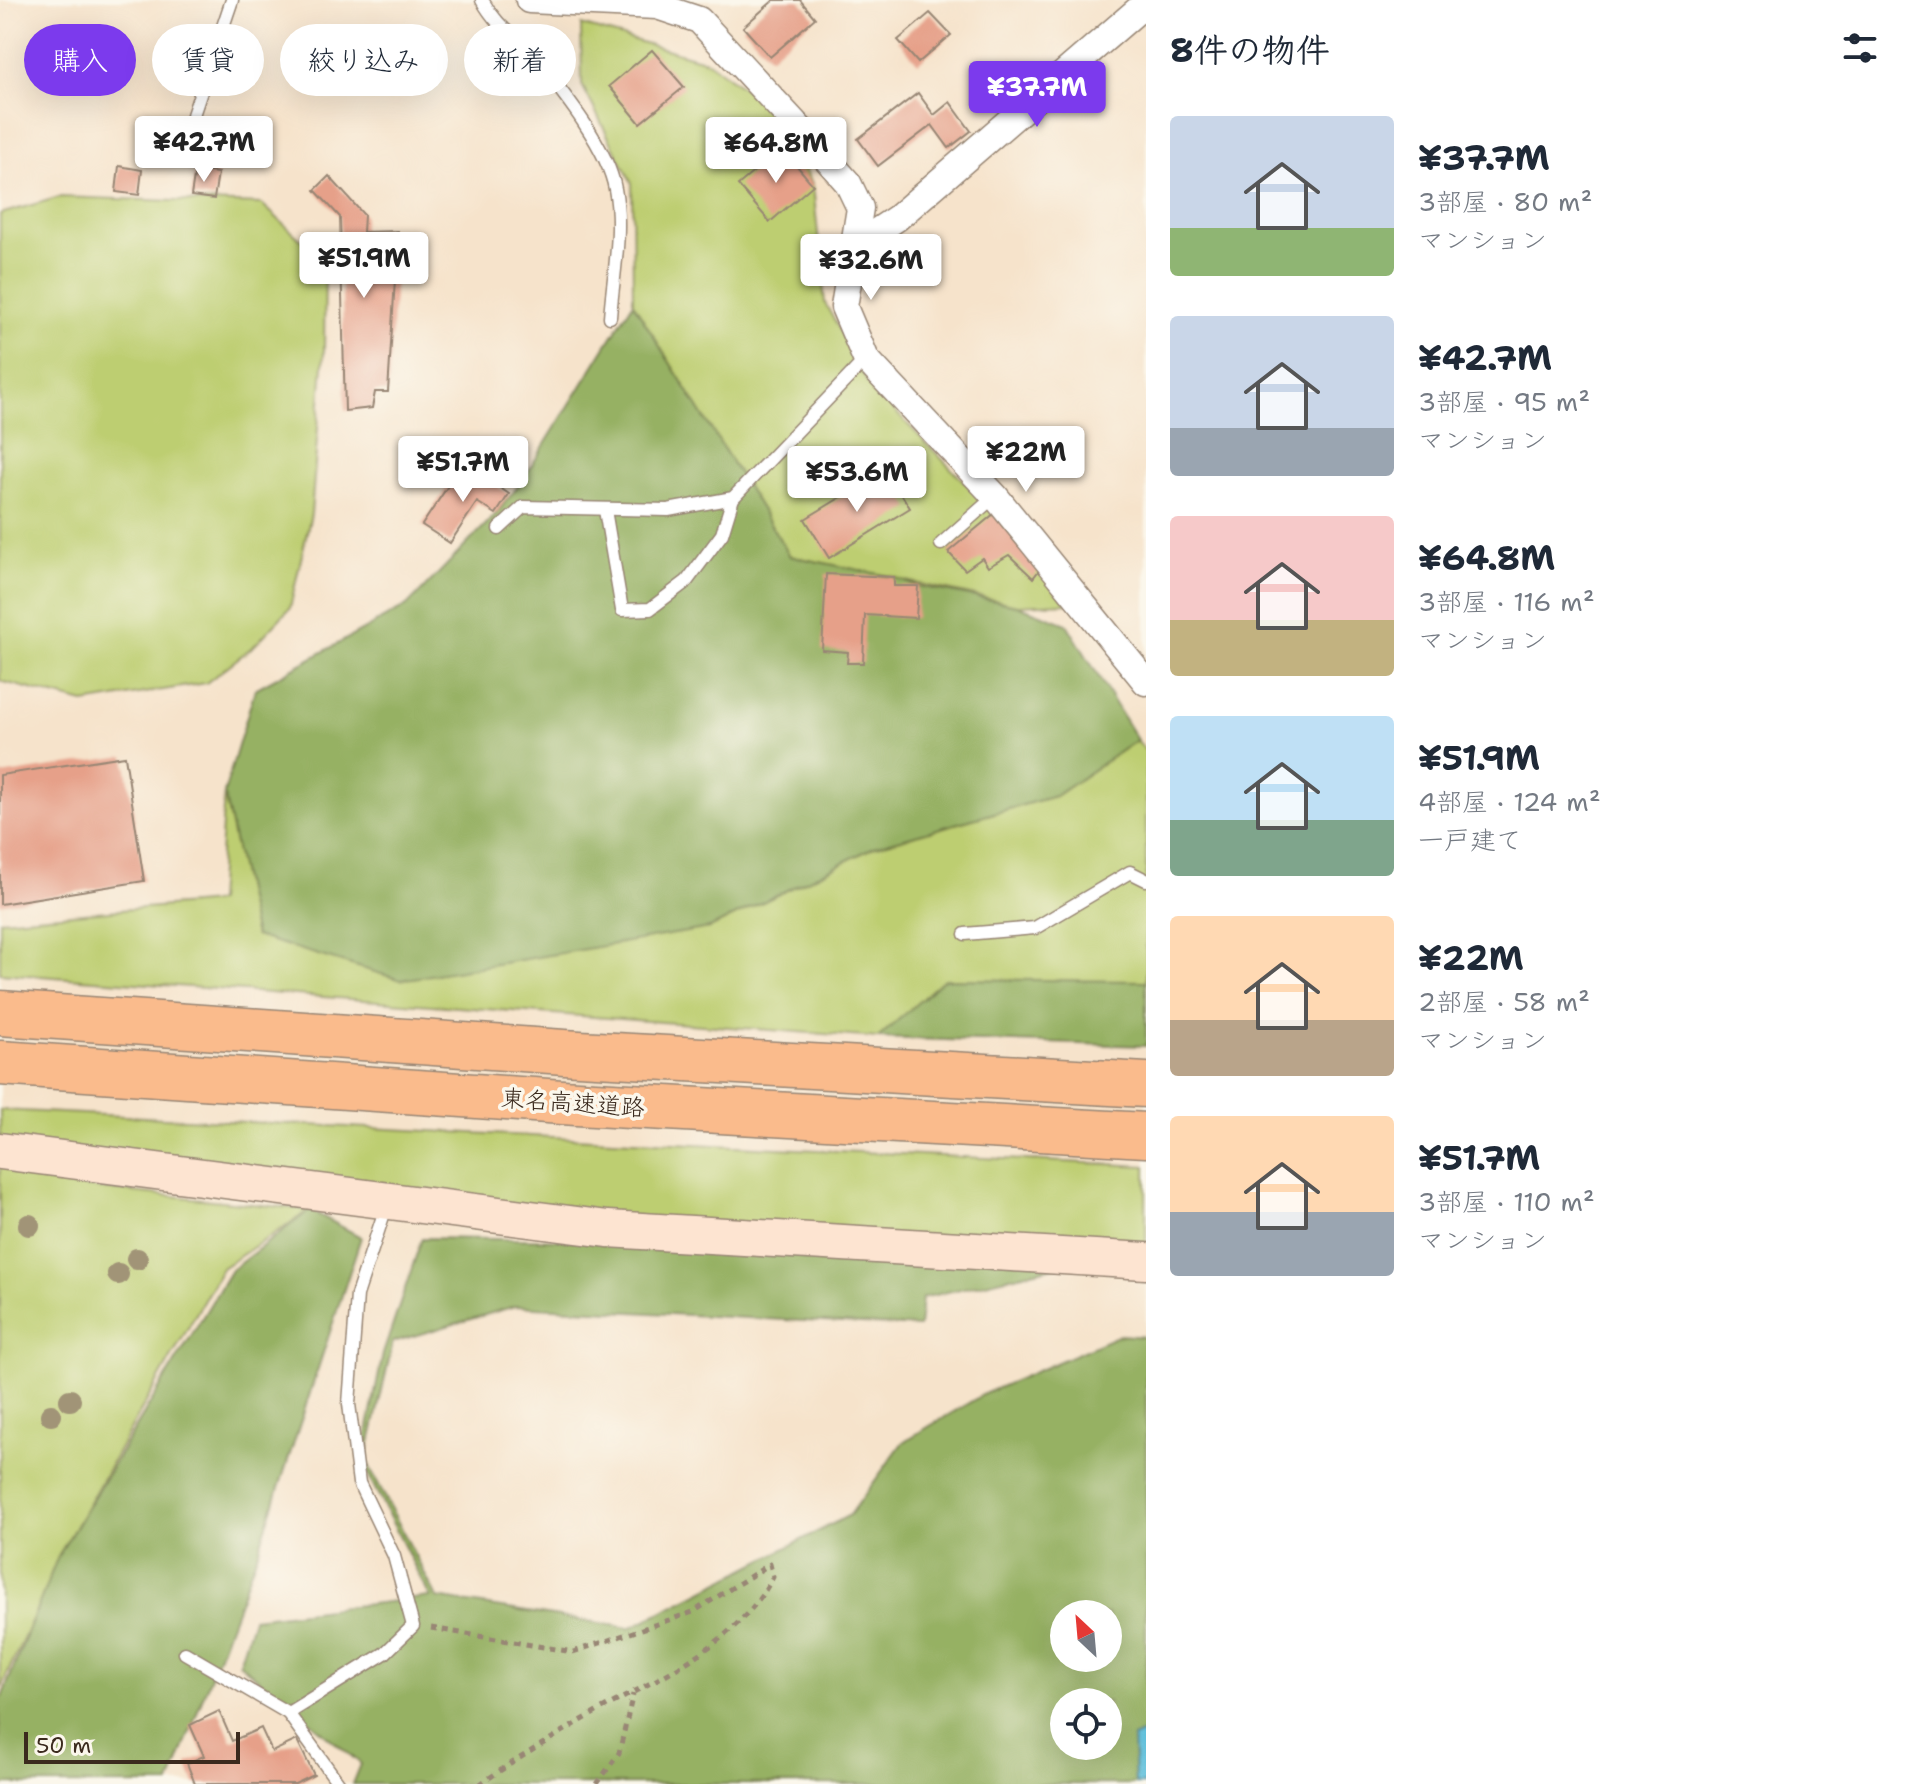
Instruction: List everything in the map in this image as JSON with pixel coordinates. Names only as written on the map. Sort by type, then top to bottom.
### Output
[{"type":"highway","points":[[0,1013],[579,1053],[1146,1085]]},
{"type":"highway","name":"東名高速道路","points":[[0,1063],[608,1105],[1146,1135]]},
{"type":"street","points":[[529,0],[657,6],[699,20],[848,183],[860,208],[844,307],[866,359],[995,496],[1146,682]]},
{"type":"street","points":[[855,246],[897,218],[1146,3]]},
{"type":"street","points":[[0,1151],[608,1229],[1146,1261]]},
{"type":"lane","points":[[193,115],[232,0]]},
{"type":"lane","points":[[482,0],[495,23],[536,60],[583,120],[615,186],[618,220],[610,317]]},
{"type":"lane","points":[[605,510],[622,610],[650,609],[687,581],[704,561],[722,534],[733,498],[866,359]]},
{"type":"lane","points":[[941,544],[995,496]]},
{"type":"lane","points":[[499,529],[523,507],[668,510],[733,498]]},
{"type":"lane","points":[[965,934],[1035,928],[1130,872],[1146,880]]},
{"type":"lane","points":[[288,1713],[385,1653],[413,1626],[394,1556],[359,1483],[349,1404],[357,1295],[388,1200]]},
{"type":"lane","points":[[185,1653],[288,1713],[339,1784]]},
{"type":"path","points":[[413,1626],[573,1652],[693,1612],[770,1564],[773,1577],[759,1604],[720,1639],[634,1693],[538,1745],[480,1784]]},
{"type":"path","points":[[597,1784],[619,1753],[634,1693]]},
{"type":"green space","points":[[581,25],[707,61],[773,110],[813,185],[825,303],[868,384],[995,513],[1067,603],[1017,605],[790,556],[633,303],[632,183],[582,85]]},
{"type":"green space","points":[[60,197],[262,204],[325,262],[324,353],[311,514],[290,608],[255,645],[206,683],[84,703],[0,681],[0,214]]},
{"type":"green space","points":[[633,303],[790,556],[1017,605],[1067,624],[1137,740],[1055,796],[876,846],[710,928],[401,980],[255,936],[224,793],[255,689],[407,606],[496,514],[522,481]]},
{"type":"green space","points":[[1137,740],[1146,751],[1146,983],[945,979],[878,1038],[0,973],[0,920],[217,902],[224,793],[255,936],[710,928],[876,846],[1055,796]]},
{"type":"green space","points":[[944,979],[1146,981],[1146,1046],[878,1038]]},
{"type":"green space","points":[[0,1110],[1146,1166],[1146,1258],[966,1252],[0,1154]]},
{"type":"green space","points":[[0,1160],[84,1187],[310,1210],[222,1268],[69,1538],[0,1690]]},
{"type":"green space","points":[[310,1210],[361,1237],[259,1549],[170,1784],[0,1784],[0,1702],[58,1556],[231,1270]]},
{"type":"green space","points":[[422,1238],[947,1245],[1082,1260],[922,1298],[919,1327],[515,1306],[393,1342],[366,1460],[437,1598],[630,1628],[850,1515],[903,1442],[984,1394],[1120,1335],[1146,1337],[1146,1784],[353,1784],[361,1764],[239,1663],[253,1618],[430,1597],[361,1461],[383,1354]]},
{"type":"water","points":[[1146,1732],[1146,1784],[1135,1784],[1133,1738]]},
{"type":"building","points":[[774,0],[800,0],[815,18],[770,57],[743,27]]},
{"type":"building","points":[[930,13],[951,35],[918,63],[898,40]]},
{"type":"building","points":[[652,50],[684,87],[640,123],[609,86]]},
{"type":"building","points":[[918,93],[934,115],[950,102],[971,131],[949,148],[932,125],[878,166],[858,139]]},
{"type":"building","points":[[782,148],[813,185],[770,222],[738,185]]},
{"type":"building","points":[[119,166],[142,170],[139,195],[116,192]]},
{"type":"building","points":[[195,170],[218,173],[214,199],[191,196]]},
{"type":"building","points":[[329,176],[364,215],[363,232],[398,231],[388,392],[375,392],[372,408],[345,411],[340,217],[315,190]]},
{"type":"building","points":[[469,467],[509,494],[496,514],[477,502],[450,543],[422,525],[452,480],[458,484]]},
{"type":"building","points":[[886,470],[910,508],[829,558],[805,519]]},
{"type":"building","points":[[995,513],[1040,569],[1033,578],[1009,555],[988,567],[982,558],[965,570],[948,552]]},
{"type":"building","points":[[826,574],[894,577],[894,586],[918,586],[916,618],[865,615],[863,663],[847,663],[848,652],[822,650]]},
{"type":"building","points":[[125,756],[144,881],[0,904],[0,775]]},
{"type":"building","points":[[219,1711],[232,1741],[261,1728],[272,1752],[297,1740],[314,1775],[295,1784],[195,1784],[187,1763],[204,1756],[190,1725]]}]
